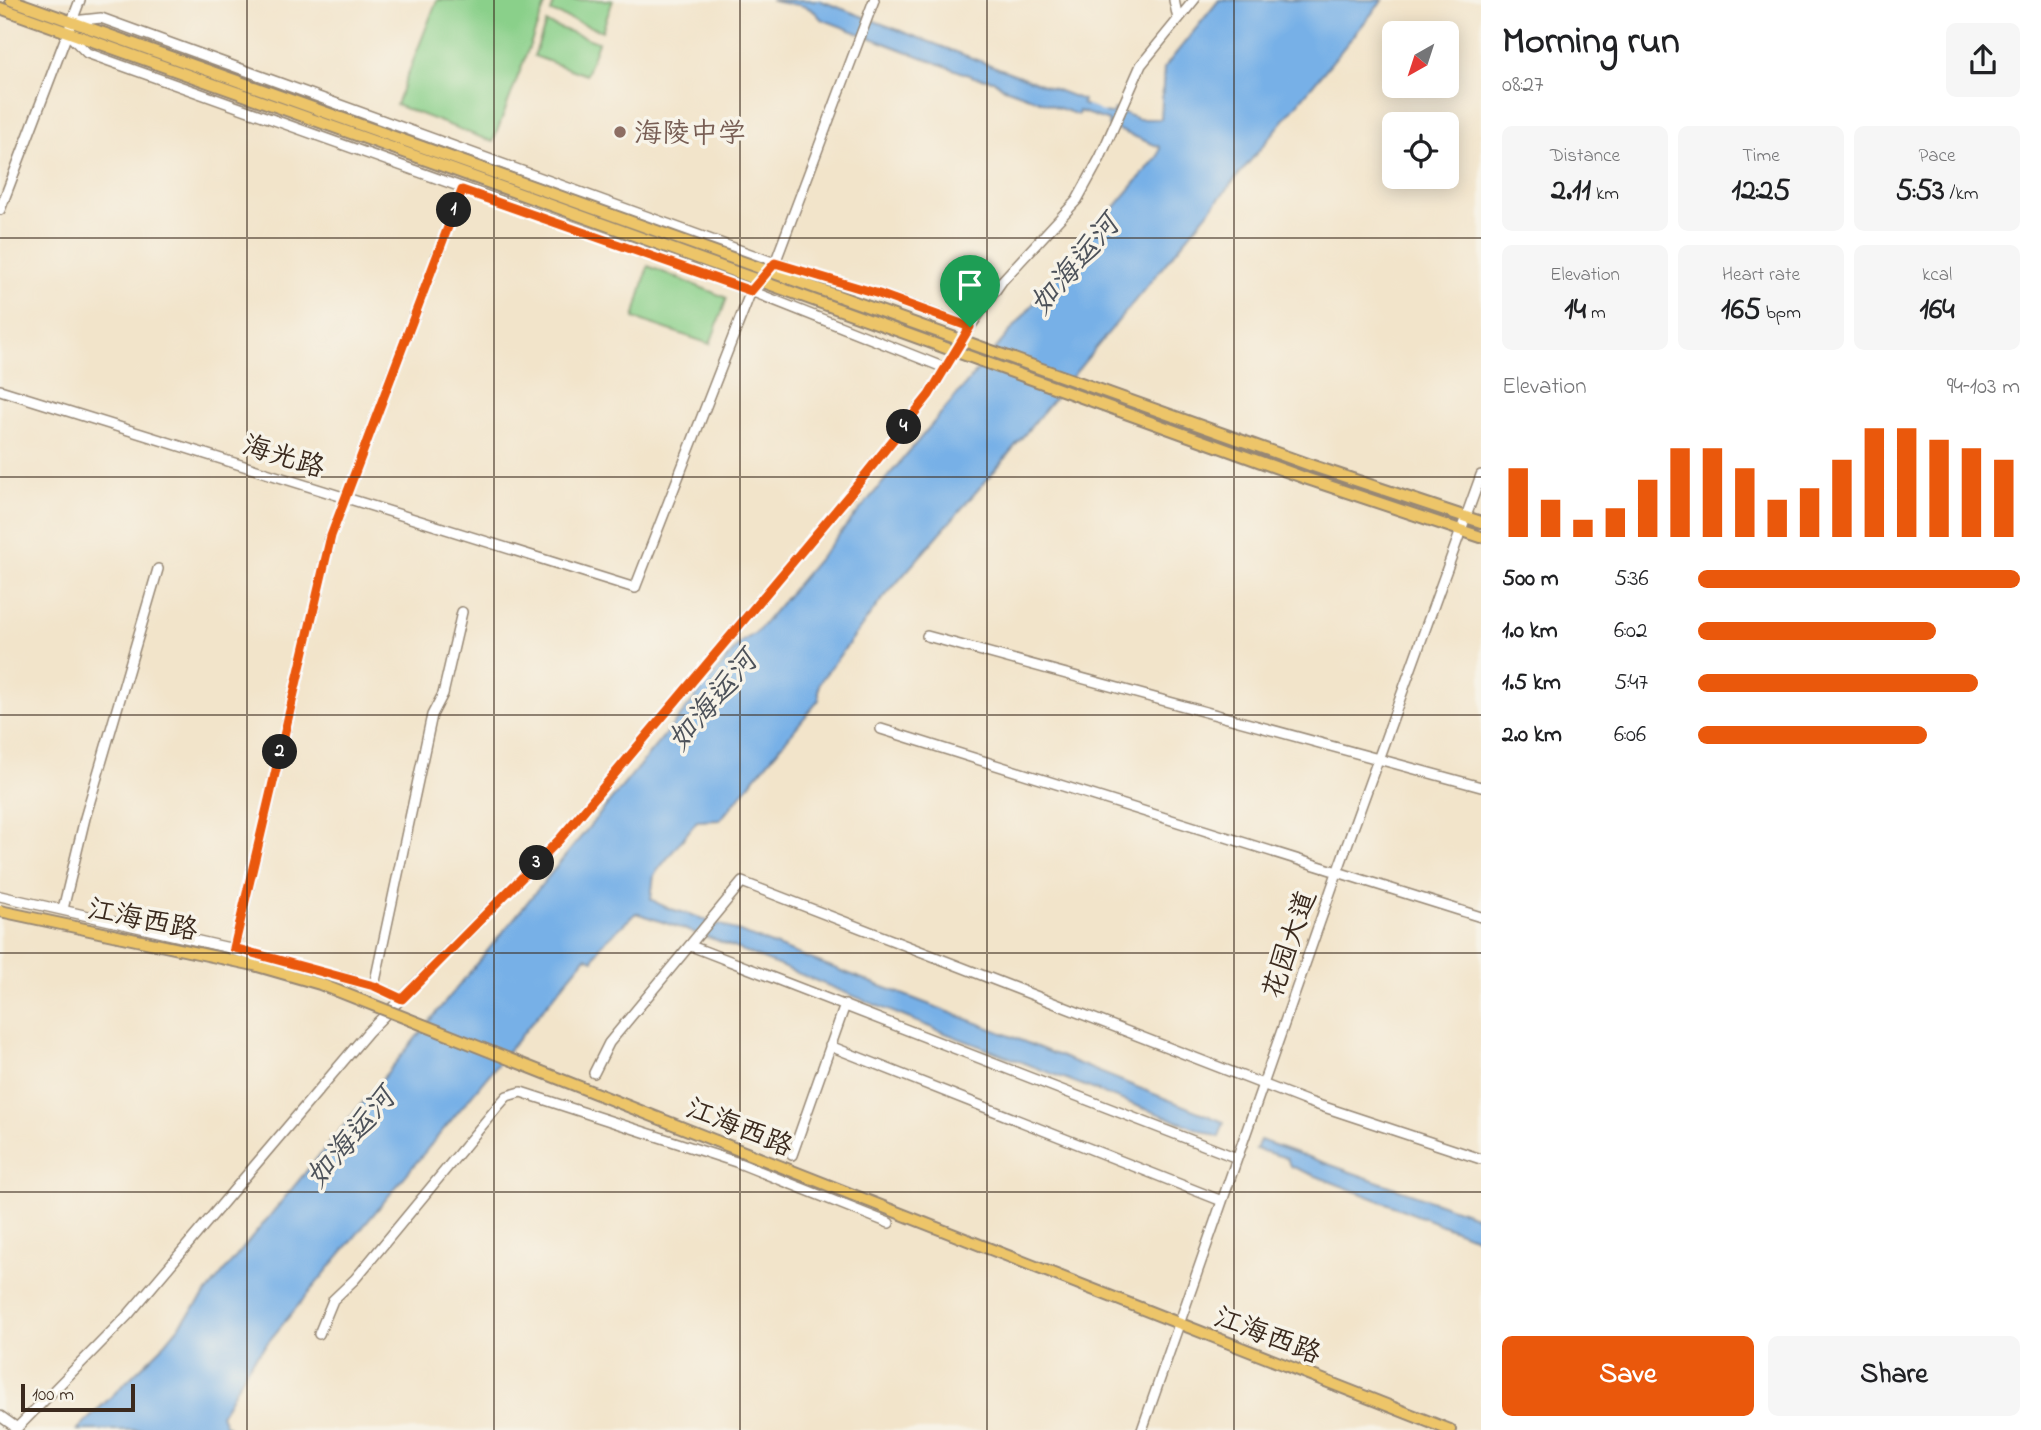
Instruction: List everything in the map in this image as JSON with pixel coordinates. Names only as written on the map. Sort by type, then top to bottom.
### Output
[{"type":"main road","points":[[11,0],[1305,478],[1481,537]]},
{"type":"main road","points":[[0,8],[420,152],[1310,465],[1481,522]]},
{"type":"main road","name":"江海西路","points":[[0,911],[254,965],[320,984],[1450,1430]]},
{"type":"street","points":[[0,210],[80,0]]},
{"type":"street","points":[[751,291],[775,263],[874,0]]},
{"type":"street","points":[[1174,0],[1178,19]]},
{"type":"street","points":[[0,1416],[16,1429],[128,1315],[368,1032],[559,840],[849,495],[929,395],[970,327],[1002,281],[1077,200],[1100,158],[1141,65],[1194,0]]},
{"type":"street","points":[[72,21],[101,18],[775,263],[879,294],[970,327]]},
{"type":"street","points":[[67,33],[87,53],[462,190],[751,291],[945,368]]},
{"type":"street","points":[[234,948],[331,536],[462,190]]},
{"type":"street","name":"海光路","points":[[0,390],[635,588],[751,291]]},
{"type":"street","name":"花园大道","points":[[1142,1430],[1338,870],[1481,475]]},
{"type":"street","points":[[63,909],[91,793],[158,569]]},
{"type":"street","points":[[374,986],[432,715],[443,694],[462,612]]},
{"type":"street","points":[[928,636],[1481,787]]},
{"type":"street","points":[[881,729],[1481,917]]},
{"type":"street","points":[[594,1073],[609,1043],[742,882],[1263,1084],[1392,1131],[1481,1158]]},
{"type":"street","points":[[0,896],[234,948],[374,986],[402,999]]},
{"type":"street","points":[[691,946],[1237,1158]]},
{"type":"street","points":[[792,1155],[845,1005]]},
{"type":"street","points":[[830,1046],[1222,1201]]},
{"type":"street","points":[[319,1334],[333,1300],[355,1279],[499,1105],[514,1092],[521,1092],[736,1162],[889,1223]]},
{"type":"green space","points":[[437,0],[547,0],[493,142],[396,105]]},
{"type":"green space","points":[[555,0],[613,0],[602,31],[551,12]]},
{"type":"green space","points":[[546,23],[598,42],[586,75],[534,56]]},
{"type":"green space","points":[[648,266],[727,298],[710,344],[634,318]]},
{"type":"water","name":"如海运河","points":[[771,0],[819,0],[1083,100],[1082,104],[1101,113],[1112,114],[1114,109],[1138,119],[1161,119],[1164,68],[1219,0],[1383,0],[996,469],[880,602],[819,683],[819,700],[720,820],[697,821],[654,875],[651,899],[658,904],[716,926],[719,924],[980,1024],[1224,1122],[1219,1137],[937,1030],[716,940],[636,913],[601,945],[593,960],[586,957],[249,1365],[221,1415],[225,1424],[233,1430],[77,1430],[162,1347],[741,642],[757,632],[1158,156],[1160,147],[1108,126],[1109,121],[1079,111],[1078,115],[1002,87],[993,80],[974,77],[821,19],[804,6]]},
{"type":"water","points":[[1260,1140],[1481,1218],[1481,1240],[1290,1166],[1287,1158],[1256,1149]]},
{"type":"waterway","points":[[1087,107],[1103,114]]},
{"type":"place","name":"海陵中学","points":[[620,132]]},
{"type":"route","points":[[462,190],[751,291],[775,263],[879,294],[970,327],[929,395],[849,495],[559,840],[504,899],[402,999],[374,986],[234,948],[331,536],[462,190]]}]
